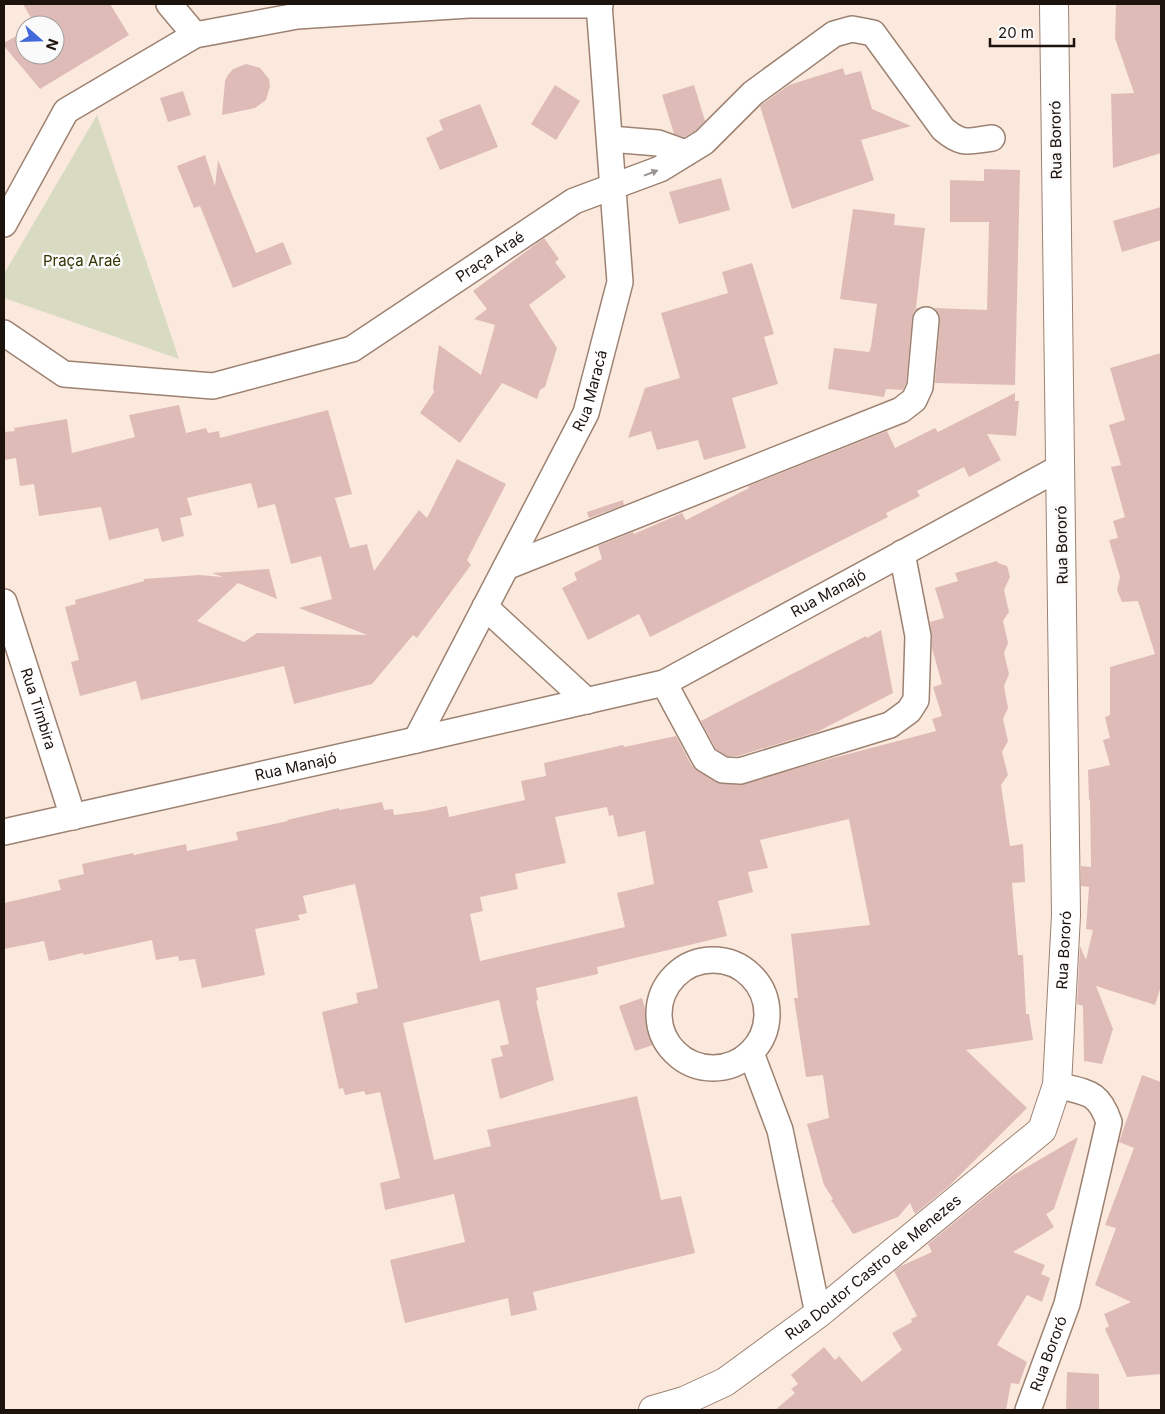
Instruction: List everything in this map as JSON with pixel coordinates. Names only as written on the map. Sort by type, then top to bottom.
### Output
[{"type":"street","points":[[169,4],[195,35]]},
{"type":"street","points":[[4,224],[66,111],[195,35],[297,16],[468,5],[599,4]]},
{"type":"street","name":"Rua Maracá","points":[[416,740],[586,413],[620,282],[599,4]]},
{"type":"street","name":"Rua Bororó","points":[[1028,1410],[1067,1304],[1109,1122],[1104,1107],[1093,1095],[1057,1085],[1066,915],[1054,4]]},
{"type":"street","name":"Praça Araé","points":[[4,332],[64,374],[213,386],[352,349],[574,201],[660,170],[704,142],[753,93],[834,34],[852,29],[873,33],[943,129],[952,137],[963,142],[992,138]]},
{"type":"street","points":[[610,139],[658,144],[686,153]]},
{"type":"street","points":[[506,567],[901,410],[914,400],[920,387],[926,320]]},
{"type":"street","name":"Rua Manajó","points":[[4,832],[73,818],[664,683],[1061,467]]},
{"type":"street","points":[[664,683],[705,759],[723,770],[740,771],[890,725],[909,710],[916,700],[918,636],[902,553]]},
{"type":"street","name":"Rua Timbira","points":[[4,602],[73,818]]},
{"type":"street","points":[[485,607],[588,700]]},
{"type":"street","points":[[718,960],[735,964],[750,973],[761,987],[767,1004],[767,1022],[762,1038],[751,1053],[736,1063],[719,1068],[701,1067],[684,1060],[671,1048],[663,1032],[659,1014],[662,997],[671,980],[684,968],[700,961],[718,960]]},
{"type":"street","points":[[751,1053],[780,1130],[818,1314]]},
{"type":"street","name":"Rua Doutor Castro de Menezes","points":[[653,1410],[684,1402],[725,1382],[818,1314],[1042,1130],[1057,1085]]},
{"type":"green space","name":"Praça Araé","points":[[97,115],[179,359],[4,298],[4,274]]},
{"type":"building","points":[[23,4],[110,4],[129,35],[40,89],[20,65],[65,65],[65,15],[29,15]]},
{"type":"building","points":[[1116,4],[1161,4],[1161,153],[1113,168],[1111,94],[1134,93],[1115,38]]},
{"type":"building","points":[[15,37],[15,59],[4,46],[4,43]]},
{"type":"building","points":[[246,64],[260,68],[269,79],[270,86],[266,100],[255,108],[222,115],[225,81],[233,69]]},
{"type":"building","points":[[843,68],[845,75],[861,71],[872,109],[911,126],[861,140],[874,180],[792,209],[760,106],[789,85]]},
{"type":"building","points":[[555,85],[580,101],[556,140],[531,124]]},
{"type":"building","points":[[694,85],[705,121],[695,131],[684,137],[674,134],[662,95]]},
{"type":"building","points":[[183,91],[191,115],[168,122],[160,98]]},
{"type":"building","points":[[480,104],[498,147],[440,170],[426,138],[443,130],[439,120]]},
{"type":"building","points":[[205,155],[215,186],[218,160],[256,253],[283,242],[292,264],[233,288],[200,206],[194,208],[177,166]]},
{"type":"building","points":[[984,169],[1020,170],[1015,385],[935,383],[940,321],[939,314],[934,308],[987,310],[989,222],[950,222],[950,180],[984,181]]},
{"type":"building","points":[[721,178],[730,210],[679,224],[669,192]]},
{"type":"building","points":[[1161,207],[1161,240],[1122,252],[1113,221]]},
{"type":"building","points":[[853,209],[895,214],[894,225],[925,228],[916,308],[919,308],[914,312],[912,319],[906,383],[903,390],[886,389],[884,397],[828,389],[834,348],[869,352],[877,304],[840,299]]},
{"type":"building","points":[[544,238],[559,259],[555,262],[566,277],[529,305],[557,348],[545,387],[540,390],[537,399],[502,383],[460,443],[420,413],[434,392],[433,387],[439,345],[481,375],[495,325],[474,319],[487,309],[473,291]]},
{"type":"building","points":[[752,263],[774,334],[764,337],[778,384],[732,398],[746,448],[704,460],[698,440],[657,450],[651,431],[628,438],[645,388],[680,378],[661,313],[728,293],[722,272]]},
{"type":"building","points":[[1161,353],[1161,986],[1155,1005],[1096,986],[1113,1029],[1102,1064],[1084,1061],[1083,1006],[1077,1004],[1080,946],[1086,960],[1093,930],[1086,929],[1089,887],[1081,886],[1081,866],[1091,867],[1088,770],[1110,765],[1103,740],[1110,738],[1105,717],[1110,715],[1110,667],[1155,654],[1138,601],[1122,602],[1117,590],[1120,577],[1109,540],[1118,538],[1113,521],[1125,517],[1111,467],[1121,465],[1109,425],[1125,420],[1110,368]]},
{"type":"building","points":[[1015,393],[1015,401],[1019,401],[1016,436],[987,434],[1001,460],[969,477],[964,467],[917,491],[920,496],[886,513],[888,517],[650,637],[639,614],[588,640],[562,588],[577,580],[574,573],[602,559],[598,546],[633,532],[634,534],[682,513],[686,520],[749,488],[748,486],[887,431],[895,448],[935,428],[938,432]]},
{"type":"building","points":[[179,405],[186,433],[206,428],[208,433],[219,431],[220,438],[328,410],[352,494],[335,498],[350,548],[367,544],[374,571],[419,510],[427,518],[457,459],[506,484],[467,560],[471,565],[417,638],[413,635],[372,684],[294,704],[284,666],[141,700],[136,681],[80,696],[71,662],[79,660],[65,607],[76,604],[75,600],[144,581],[144,579],[199,575],[223,577],[212,573],[269,569],[277,599],[238,583],[197,621],[244,642],[257,633],[367,635],[299,608],[332,599],[321,556],[291,564],[275,504],[258,508],[251,483],[187,498],[192,515],[180,518],[184,536],[162,542],[158,528],[109,540],[101,507],[39,516],[34,484],[20,486],[16,458],[4,460],[4,432],[15,431],[14,428],[67,419],[72,453],[135,437],[129,415]]},
{"type":"building","points":[[623,500],[624,505],[589,518],[587,512]]},
{"type":"building","points":[[997,561],[1007,566],[1010,577],[1004,590],[1009,612],[1003,621],[1008,643],[1004,653],[1009,674],[1004,686],[1008,708],[1003,719],[1008,741],[1002,752],[1008,775],[1001,785],[1010,846],[1023,844],[1025,882],[1012,883],[1018,955],[1023,955],[1026,1014],[1029,1014],[1033,1040],[966,1050],[1027,1108],[950,1185],[915,1214],[910,1203],[898,1217],[853,1234],[831,1200],[833,1199],[824,1185],[807,1124],[829,1118],[823,1075],[806,1077],[794,998],[798,998],[791,934],[870,925],[849,819],[760,840],[768,868],[748,872],[753,892],[718,901],[727,936],[597,967],[598,974],[536,988],[538,1000],[536,1001],[554,1080],[500,1099],[491,1059],[503,1056],[500,1046],[509,1044],[499,1000],[403,1023],[434,1160],[491,1146],[487,1130],[637,1096],[661,1200],[681,1196],[695,1253],[533,1292],[537,1310],[511,1316],[508,1298],[405,1323],[390,1260],[465,1242],[454,1194],[385,1210],[380,1183],[400,1178],[380,1092],[366,1095],[364,1091],[345,1095],[343,1088],[339,1089],[322,1012],[358,1003],[356,993],[378,988],[355,884],[303,896],[307,913],[298,915],[300,920],[255,929],[265,975],[202,988],[195,959],[179,961],[178,956],[156,960],[152,940],[49,961],[44,941],[4,949],[4,903],[61,890],[58,880],[84,874],[82,864],[186,844],[187,851],[238,840],[236,832],[339,808],[339,810],[382,802],[384,810],[393,809],[394,815],[447,806],[449,817],[525,800],[521,781],[546,776],[544,763],[623,745],[624,747],[676,736],[692,766],[698,771],[716,782],[739,785],[936,731],[932,719],[942,716],[933,687],[942,684],[932,648],[930,622],[944,618],[935,588],[958,581],[955,573]],"holes":[[[607,807],[609,816],[613,815],[618,837],[645,831],[654,884],[617,893],[625,927],[480,961],[470,914],[483,911],[480,897],[518,889],[515,874],[566,863],[555,817]]]},
{"type":"building","points":[[881,630],[893,693],[817,732],[738,756],[727,756],[716,749],[701,721]]},
{"type":"building","points":[[642,998],[656,1044],[635,1051],[619,1006]]},
{"type":"building","points":[[1142,1075],[1161,1082],[1161,1374],[1127,1377],[1105,1329],[1109,1326],[1104,1314],[1131,1302],[1095,1285],[1116,1228],[1105,1225],[1134,1148],[1119,1142]]},
{"type":"building","points":[[1078,1137],[1054,1209],[1046,1214],[1054,1227],[1013,1252],[1045,1265],[1041,1274],[1050,1278],[1042,1302],[1027,1295],[997,1345],[1027,1362],[1019,1384],[1011,1383],[1006,1410],[775,1410],[795,1393],[791,1389],[798,1384],[791,1375],[824,1347],[835,1360],[839,1356],[862,1382],[902,1350],[892,1333],[912,1322],[911,1319],[917,1316],[894,1271],[932,1252],[928,1244],[1010,1177]]},
{"type":"building","points":[[1067,1372],[1099,1374],[1099,1410],[1066,1409]]}]
